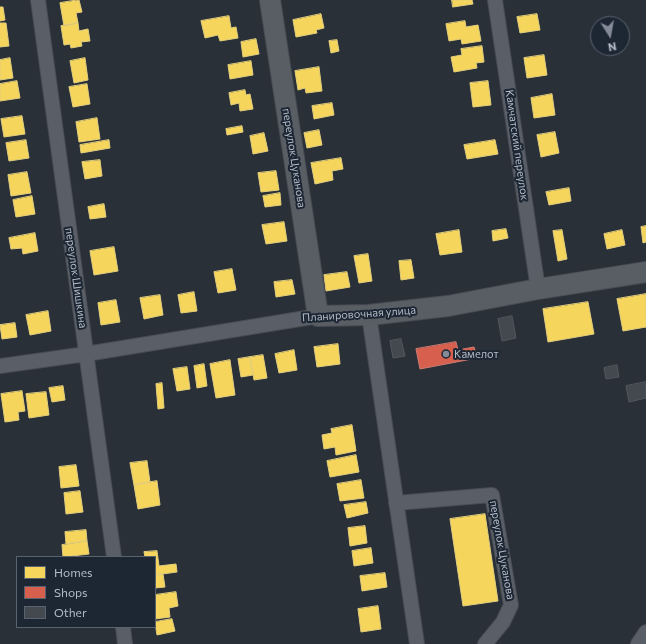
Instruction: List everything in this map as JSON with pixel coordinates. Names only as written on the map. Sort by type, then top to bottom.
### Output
[{"type":"main road","name":"переулок Цуканова","points":[[270,0],[318,316]]},
{"type":"main road","name":"Планировочная улица","points":[[318,316],[368,315],[448,306],[538,289],[646,272]]},
{"type":"street","name":"переулок Шишкина","points":[[38,0],[114,556]]},
{"type":"street","name":"Камчатский переулок","points":[[495,0],[538,289]]},
{"type":"street","points":[[368,315],[417,644]]},
{"type":"street","name":"Планировочная улица","points":[[0,366],[86,354],[318,316]]},
{"type":"street","name":"переулок Цуканова","points":[[396,503],[492,495],[512,605],[503,622],[486,644]]},
{"type":"street","points":[[123,628],[125,644]]},
{"type":"street","points":[[638,644],[646,632]]},
{"type":"building: Homes","points":[[79,0],[82,12],[76,13],[78,23],[64,26],[60,3]]},
{"type":"building: Homes","points":[[452,0],[472,0],[473,4],[453,7]]},
{"type":"building: Homes","points":[[0,7],[3,7],[5,20],[0,21]]},
{"type":"building: Homes","points":[[321,14],[324,28],[316,30],[317,33],[296,37],[293,20]]},
{"type":"building: Homes","points":[[537,14],[540,30],[520,33],[517,17]]},
{"type":"building: Homes","points":[[229,16],[231,28],[236,27],[238,38],[220,41],[218,35],[205,38],[201,21]]},
{"type":"building: Homes","points":[[465,21],[466,27],[478,25],[481,41],[462,44],[461,39],[449,41],[446,24]]},
{"type":"building: Homes","points":[[0,23],[6,23],[9,46],[0,47]]},
{"type":"building: Homes","points":[[78,23],[79,31],[88,29],[90,41],[81,42],[82,46],[71,48],[70,44],[64,45],[61,26]]},
{"type":"building: Homes","points":[[256,39],[259,54],[243,57],[241,42]]},
{"type":"building: Homes","points":[[337,40],[339,51],[331,53],[329,41]]},
{"type":"building: Homes","points":[[482,46],[484,62],[476,63],[477,68],[454,72],[451,57],[462,55],[461,49]]},
{"type":"building: Homes","points":[[544,55],[547,75],[527,78],[524,58]]},
{"type":"building: Homes","points":[[10,58],[13,78],[0,80],[0,60]]},
{"type":"building: Homes","points":[[85,58],[88,80],[74,83],[70,61]]},
{"type":"building: Homes","points":[[251,61],[253,75],[230,79],[228,65]]},
{"type":"building: Homes","points":[[319,67],[322,91],[306,93],[305,88],[298,90],[295,71]]},
{"type":"building: Homes","points":[[17,81],[20,98],[0,101],[0,84]]},
{"type":"building: Homes","points":[[488,81],[491,105],[473,107],[470,83]]},
{"type":"building: Homes","points":[[87,84],[90,104],[73,107],[69,87]]},
{"type":"building: Homes","points":[[245,90],[246,95],[250,94],[253,109],[240,111],[239,103],[231,105],[229,93]]},
{"type":"building: Homes","points":[[552,94],[555,115],[534,118],[531,98]]},
{"type":"building: Homes","points":[[332,103],[334,115],[314,119],[312,106]]},
{"type":"building: Homes","points":[[22,116],[25,134],[4,137],[1,119]]},
{"type":"building: Homes","points":[[97,118],[100,139],[79,142],[76,122]]},
{"type":"building: Homes","points":[[242,126],[243,132],[227,135],[226,129]]},
{"type":"building: Homes","points":[[319,130],[322,145],[307,148],[304,133]]},
{"type":"building: Homes","points":[[555,132],[559,153],[541,157],[537,135]]},
{"type":"building: Homes","points":[[264,133],[268,151],[253,154],[250,136]]},
{"type":"building: Homes","points":[[26,140],[29,158],[9,161],[6,143]]},
{"type":"building: Homes","points":[[109,140],[110,148],[81,153],[80,145]]},
{"type":"building: Homes","points":[[495,140],[498,154],[467,159],[464,145]]},
{"type":"building: Homes","points":[[341,158],[343,169],[332,171],[333,180],[315,184],[311,163]]},
{"type":"building: Homes","points":[[100,160],[102,176],[85,179],[82,162]]},
{"type":"building: Homes","points":[[276,171],[279,190],[261,192],[258,173]]},
{"type":"building: Homes","points":[[27,172],[31,193],[11,196],[8,175]]},
{"type":"building: Homes","points":[[569,188],[571,201],[549,205],[546,192]]},
{"type":"building: Homes","points":[[280,193],[281,205],[265,207],[263,196]]},
{"type":"building: Homes","points":[[32,196],[35,214],[16,217],[13,200]]},
{"type":"building: Homes","points":[[104,204],[106,217],[90,219],[88,207]]},
{"type":"building: Homes","points":[[284,222],[287,241],[266,244],[262,225]]},
{"type":"building: Homes","points":[[646,226],[646,242],[643,243],[641,227]]},
{"type":"building: Homes","points":[[506,229],[508,238],[493,241],[492,231]]},
{"type":"building: Homes","points":[[459,230],[462,252],[440,255],[436,234]]},
{"type":"building: Homes","points":[[562,230],[567,259],[558,261],[553,231]]},
{"type":"building: Homes","points":[[622,230],[625,245],[607,249],[604,234]]},
{"type":"building: Homes","points":[[35,233],[38,251],[23,254],[22,248],[11,249],[9,238]]},
{"type":"building: Homes","points":[[114,247],[118,271],[94,275],[90,251]]},
{"type":"building: Homes","points":[[368,254],[372,281],[359,283],[354,256]]},
{"type":"building: Homes","points":[[411,260],[414,278],[401,280],[399,261]]},
{"type":"building: Homes","points":[[232,269],[236,290],[218,293],[214,272]]},
{"type":"building: Homes","points":[[347,272],[350,287],[326,291],[324,275]]},
{"type":"building: Homes","points":[[292,280],[295,294],[276,297],[274,282]]},
{"type":"building: Homes","points":[[194,292],[197,311],[181,313],[178,295]]},
{"type":"building: Homes","points":[[646,294],[646,327],[623,331],[617,299]]},
{"type":"building: Homes","points":[[160,295],[163,315],[144,319],[140,298]]},
{"type":"building: Homes","points":[[116,300],[120,322],[101,325],[98,303]]},
{"type":"building: Homes","points":[[588,302],[594,334],[548,342],[543,309]]},
{"type":"building: Homes","points":[[48,311],[51,331],[30,335],[26,315]]},
{"type":"building: Homes","points":[[15,323],[17,337],[2,339],[0,325]]},
{"type":"building: Homes","points":[[338,344],[340,364],[317,367],[314,347]]},
{"type":"building: Homes","points":[[294,350],[297,370],[279,373],[275,354]]},
{"type":"building: Homes","points":[[263,355],[267,378],[254,380],[250,357]]},
{"type":"building: Homes","points":[[250,357],[253,375],[241,377],[238,359]]},
{"type":"building: Homes","points":[[230,360],[235,395],[216,398],[210,364]]},
{"type":"building: Homes","points":[[204,364],[207,386],[197,388],[194,366]]},
{"type":"building: Homes","points":[[187,367],[190,389],[177,391],[173,369]]},
{"type":"building: Homes","points":[[162,383],[164,408],[158,409],[156,384]]},
{"type":"building: Homes","points":[[63,386],[65,400],[52,402],[49,388]]},
{"type":"building: Homes","points":[[22,391],[25,411],[18,412],[19,420],[5,422],[1,394]]},
{"type":"building: Homes","points":[[46,392],[49,415],[29,418],[26,394]]},
{"type":"building: Homes","points":[[352,425],[356,451],[336,455],[335,447],[324,449],[322,435],[332,433],[331,429]]},
{"type":"building: Homes","points":[[356,455],[359,472],[330,477],[327,461]]},
{"type":"building: Homes","points":[[147,461],[150,482],[134,485],[130,463]]},
{"type":"building: Homes","points":[[76,465],[79,486],[61,488],[59,467]]},
{"type":"building: Homes","points":[[361,480],[364,498],[340,501],[337,484]]},
{"type":"building: Homes","points":[[157,481],[160,505],[138,509],[134,485]]},
{"type":"building: Homes","points":[[80,491],[83,512],[66,514],[64,493]]},
{"type":"building: Homes","points":[[366,502],[368,513],[347,518],[344,505]]},
{"type":"building: Homes","points":[[485,514],[498,601],[463,606],[450,519]]},
{"type":"building: Homes","points":[[365,526],[367,543],[350,546],[348,528]]},
{"type":"building: Homes","points":[[86,530],[87,541],[66,544],[65,532]]},
{"type":"building: Homes","points":[[87,541],[89,554],[63,556],[62,545]]},
{"type":"building: Homes","points":[[371,548],[373,563],[354,566],[352,551]]},
{"type":"building: Homes","points":[[157,551],[159,566],[176,564],[177,572],[156,575],[156,556],[145,556],[144,552]]},
{"type":"building: Homes","points":[[385,573],[387,587],[362,591],[360,576]]},
{"type":"building: Homes","points":[[163,574],[165,587],[156,588],[156,575]]},
{"type":"building: Homes","points":[[176,592],[178,606],[169,608],[170,617],[156,619],[156,595]]},
{"type":"building: Homes","points":[[378,606],[381,629],[361,632],[358,609]]},
{"type":"building: Homes","points":[[172,619],[175,631],[157,635],[156,622]]},
{"type":"building: Shops","name":"Камелот","points":[[456,342],[458,350],[474,347],[477,358],[420,369],[416,349]]},
{"type":"building: Other","points":[[512,316],[516,338],[502,341],[498,319]]},
{"type":"building: Other","points":[[401,339],[405,356],[393,358],[390,341]]},
{"type":"building: Other","points":[[617,365],[619,377],[606,379],[604,368]]},
{"type":"building: Other","points":[[646,382],[646,398],[629,402],[626,386]]},
{"type":"place","name":"Камелот","points":[[446,354]]}]
